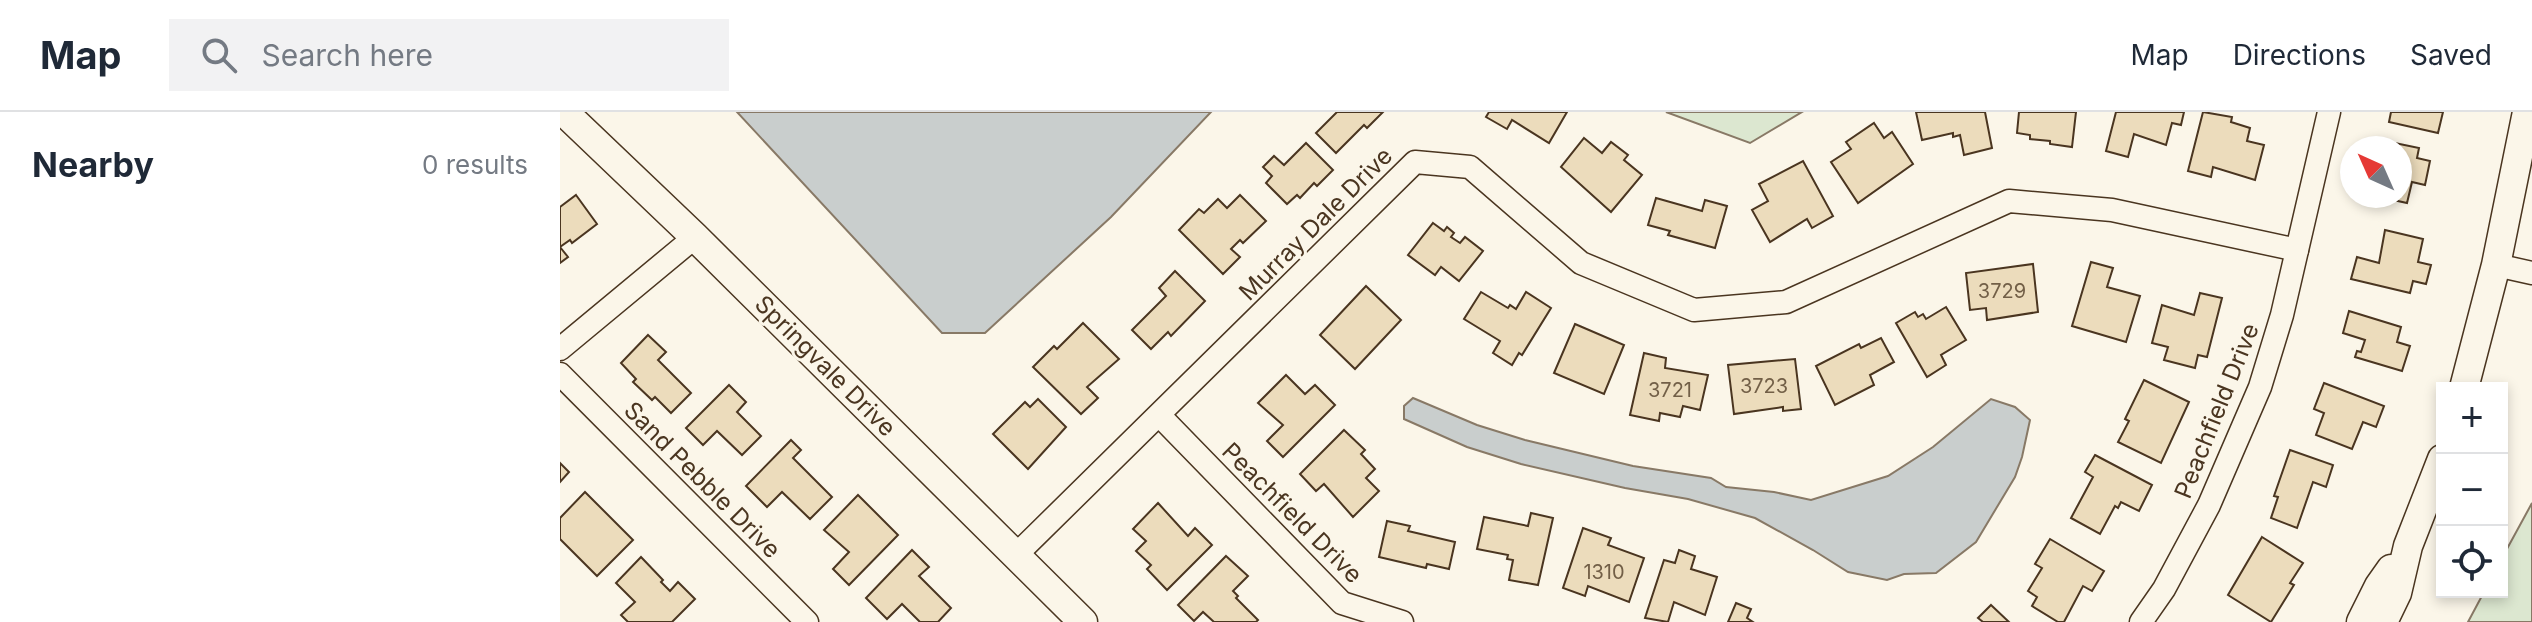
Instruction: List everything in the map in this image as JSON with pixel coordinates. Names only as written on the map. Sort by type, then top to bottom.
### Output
[{"type":"street","name":"Springvale Drive","points":[[564,112],[695,237],[1083,622]]},
{"type":"street","name":"Peachfield Drive","points":[[2141,622],[2164,589],[2209,505],[2260,387],[2282,315],[2329,112]]},
{"type":"street","points":[[2466,382],[2496,265],[2527,112]]},
{"type":"street","name":"Murray Dale Drive","points":[[1016,555],[1415,162],[1470,167],[1581,263],[1694,310],[1786,302],[2009,201],[2112,210],[2297,250]]},
{"type":"street","points":[[560,349],[695,237]]},
{"type":"street","points":[[2496,265],[2532,273]]},
{"type":"street","name":"Sand Pebble Drive","points":[[560,374],[807,622]]},
{"type":"street","name":"Peachfield Drive","points":[[1160,416],[1342,603],[1402,622]]},
{"type":"street","points":[[2383,622],[2397,593],[2408,546],[2436,474]]},
{"type":"street","points":[[2361,622],[2379,586],[2408,546]]},
{"type":"green space","points":[[1666,112],[1802,112],[1750,143]]},
{"type":"green space","points":[[2532,503],[2532,622],[2468,622],[2481,598],[2508,598],[2508,547]]},
{"type":"shaded area","points":[[737,112],[1211,112],[1111,217],[985,333],[942,333]]},
{"type":"shaded area","points":[[1413,398],[1477,425],[1525,440],[1633,466],[1711,478],[1726,487],[1811,500],[1888,476],[1933,447],[1991,399],[2015,407],[2030,420],[2015,477],[1976,542],[1936,573],[1904,574],[1887,580],[1848,572],[1755,518],[1688,499],[1521,464],[1467,447],[1404,419],[1404,406]]},
{"type":"building","points":[[1337,112],[1383,112],[1367,128],[1364,125],[1336,153],[1316,133]]},
{"type":"building","points":[[1489,112],[1567,112],[1549,143],[1512,120],[1507,129],[1486,117]]},
{"type":"building","points":[[1916,112],[1985,112],[1992,148],[1964,155],[1960,135],[1953,137],[1953,133],[1922,140]]},
{"type":"building","points":[[2019,112],[2076,112],[2072,147],[2030,139],[2030,135],[2017,133]]},
{"type":"building","points":[[2116,112],[2184,112],[2181,125],[2172,123],[2166,145],[2134,134],[2128,157],[2106,151]]},
{"type":"building","points":[[2203,112],[2232,117],[2231,122],[2250,128],[2247,141],[2264,145],[2255,180],[2213,167],[2211,177],[2188,171]]},
{"type":"building","points":[[2391,112],[2443,112],[2438,133],[2389,122]]},
{"type":"building","points":[[1874,123],[1884,138],[1892,132],[1913,164],[1858,203],[1831,162],[1851,149],[1846,142]]},
{"type":"building","points":[[1584,138],[1602,153],[1611,142],[1628,155],[1624,160],[1642,175],[1611,212],[1561,167]]},
{"type":"building","points":[[1306,143],[1333,170],[1317,186],[1314,183],[1300,198],[1297,195],[1287,204],[1266,183],[1272,176],[1263,167],[1274,156],[1284,165]]},
{"type":"building","points":[[2412,147],[2419,148],[2417,158],[2430,161],[2425,185],[2412,182]]},
{"type":"building","points":[[1803,161],[1833,216],[1812,228],[1807,219],[1770,242],[1752,210],[1768,201],[1759,184]]},
{"type":"building","points":[[576,195],[597,224],[572,243],[570,240],[560,247],[560,207]]},
{"type":"building","points":[[1240,195],[1266,221],[1243,243],[1240,240],[1231,249],[1240,257],[1223,274],[1179,230],[1199,209],[1204,213],[1218,199],[1227,208]]},
{"type":"building","points":[[1656,198],[1702,211],[1705,200],[1727,206],[1715,248],[1668,235],[1670,231],[1648,225]]},
{"type":"building","points":[[1433,223],[1444,231],[1447,227],[1454,233],[1451,237],[1460,243],[1465,237],[1483,251],[1459,281],[1441,267],[1435,275],[1408,255]]},
{"type":"building","points":[[2385,230],[2423,239],[2418,262],[2431,265],[2426,284],[2413,281],[2410,293],[2351,279],[2357,257],[2379,263]]},
{"type":"building","points":[[560,247],[568,257],[560,263]]},
{"type":"building","points":[[2091,262],[2113,268],[2107,287],[2140,296],[2126,342],[2072,326]]},
{"type":"building","points":[[2033,264],[2038,312],[1987,320],[1986,308],[1970,310],[1966,273]]},
{"type":"building","points":[[1175,271],[1205,301],[1171,336],[1168,332],[1151,349],[1132,330],[1166,296],[1159,288]]},
{"type":"building","points":[[1366,286],[1401,320],[1355,369],[1320,335]]},
{"type":"building","points":[[1481,292],[1508,308],[1510,305],[1516,309],[1526,292],[1551,308],[1522,355],[1519,353],[1512,365],[1493,353],[1500,341],[1464,319]]},
{"type":"building","points":[[2200,293],[2222,298],[2207,357],[2198,355],[2195,368],[2164,360],[2168,347],[2152,343],[2162,305],[2194,315]]},
{"type":"building","points":[[1946,307],[1966,340],[1941,355],[1946,365],[1927,377],[1896,323],[1915,312],[1918,317],[1923,314],[1926,319]]},
{"type":"building","points":[[2349,311],[2401,327],[2397,342],[2410,346],[2402,371],[2355,357],[2357,351],[2361,352],[2365,340],[2343,333]]},
{"type":"building","points":[[1083,323],[1119,359],[1087,387],[1098,398],[1081,414],[1033,367]]},
{"type":"building","points":[[1575,324],[1624,345],[1604,394],[1554,373]]},
{"type":"building","points":[[648,335],[666,352],[658,360],[691,393],[671,413],[633,382],[636,379],[621,363]]},
{"type":"building","points":[[1881,338],[1894,362],[1870,375],[1874,385],[1835,405],[1816,366],[1859,344],[1861,348]]},
{"type":"building","points":[[1644,353],[1666,358],[1665,368],[1708,375],[1700,410],[1683,406],[1680,417],[1660,413],[1659,421],[1630,415]]},
{"type":"building","points":[[1795,359],[1801,409],[1783,411],[1783,407],[1734,414],[1728,365]]},
{"type":"building","points":[[1286,375],[1305,394],[1315,385],[1335,405],[1283,457],[1267,441],[1283,425],[1258,403]]},
{"type":"building","points":[[2144,380],[2189,402],[2161,463],[2118,442],[2129,421],[2125,419]]},
{"type":"building","points":[[2324,383],[2384,406],[2376,427],[2363,422],[2352,449],[2316,435],[2324,413],[2314,409]]},
{"type":"building","points":[[729,385],[746,402],[737,412],[761,436],[742,455],[717,431],[703,445],[686,428]]},
{"type":"building","points":[[1038,399],[1066,427],[1028,469],[993,434],[1025,402],[1030,407]]},
{"type":"building","points":[[1344,430],[1365,450],[1361,454],[1375,469],[1366,478],[1379,491],[1353,517],[1324,484],[1316,491],[1300,474]]},
{"type":"building","points":[[791,440],[801,450],[793,458],[832,497],[810,519],[782,492],[767,507],[746,486]]},
{"type":"building","points":[[2290,450],[2333,465],[2326,487],[2313,482],[2297,528],[2271,518],[2278,497],[2274,496]]},
{"type":"building","points":[[2095,455],[2152,485],[2139,511],[2121,502],[2118,508],[2115,506],[2100,534],[2071,518],[2093,477],[2085,472]]},
{"type":"building","points":[[560,463],[569,472],[560,482]]},
{"type":"building","points":[[585,492],[633,540],[597,576],[560,539],[560,518]]},
{"type":"building","points":[[858,495],[898,535],[849,585],[833,569],[849,552],[824,530]]},
{"type":"building","points":[[1158,503],[1188,536],[1195,528],[1212,545],[1167,590],[1147,569],[1151,565],[1136,551],[1146,541],[1133,529]]},
{"type":"building","points":[[1531,513],[1553,518],[1538,585],[1509,580],[1513,560],[1507,559],[1508,555],[1477,549],[1484,517],[1528,526]]},
{"type":"building","points":[[1387,521],[1410,526],[1408,531],[1455,542],[1449,569],[1427,564],[1426,568],[1379,557]]},
{"type":"building","points":[[1583,528],[1611,538],[1608,545],[1644,558],[1629,602],[1588,586],[1585,596],[1563,588]]},
{"type":"building","points":[[2262,537],[2303,563],[2290,583],[2294,585],[2271,622],[2228,595]]},
{"type":"building","points":[[2050,539],[2104,571],[2092,591],[2083,586],[2064,622],[2058,622],[2032,606],[2037,597],[2028,591],[2042,568],[2035,564]]},
{"type":"building","points":[[912,550],[929,567],[919,576],[951,608],[938,622],[920,622],[902,604],[887,619],[866,598]]},
{"type":"building","points":[[1679,550],[1695,556],[1691,569],[1717,577],[1705,615],[1674,602],[1668,622],[1645,618],[1664,560],[1675,563]]},
{"type":"building","points":[[1226,556],[1248,576],[1233,591],[1258,620],[1256,622],[1214,622],[1203,612],[1194,621],[1178,605]]},
{"type":"building","points":[[641,557],[670,591],[678,582],[695,599],[672,622],[628,622],[621,615],[635,602],[616,583]]},
{"type":"building","points":[[1736,603],[1751,609],[1747,618],[1753,622],[1728,622]]},
{"type":"building","points":[[1991,605],[2009,622],[1983,622],[1978,618]]}]
